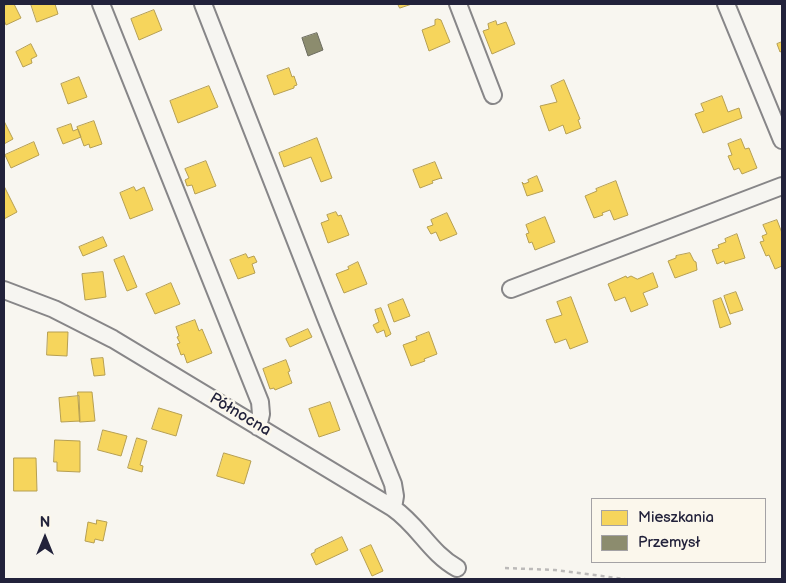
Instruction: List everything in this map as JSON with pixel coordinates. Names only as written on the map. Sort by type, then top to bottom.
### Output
[{"type":"street","points":[[101,4],[260,402],[261,414],[258,427]]},
{"type":"street","points":[[203,4],[393,484],[395,496],[393,508]]},
{"type":"street","points":[[458,4],[493,95]]},
{"type":"street","points":[[726,4],[782,140]]},
{"type":"street","points":[[511,289],[782,186]]},
{"type":"street","name":"Północna","points":[[4,290],[54,309],[113,338],[393,508],[412,522],[445,561],[457,568]]},
{"type":"path","points":[[505,568],[555,570],[625,579]]},
{"type":"building: Mieszkania","points":[[14,4],[21,18],[6,25],[4,6]]},
{"type":"building: Mieszkania","points":[[31,4],[55,4],[58,14],[37,22]]},
{"type":"building: Mieszkania","points":[[398,4],[412,4],[400,8]]},
{"type":"building: Mieszkania","points":[[154,10],[162,30],[139,40],[131,19]]},
{"type":"building: Mieszkania","points":[[435,20],[441,20],[450,42],[429,51],[422,30],[435,25]]},
{"type":"building: Mieszkania","points":[[496,21],[497,25],[506,22],[515,44],[492,54],[483,31],[489,29],[488,24]]},
{"type":"building: Mieszkania","points":[[782,42],[782,51],[780,52],[777,44]]},
{"type":"building: Mieszkania","points":[[31,44],[37,56],[31,59],[32,63],[23,67],[16,52]]},
{"type":"building: Mieszkania","points":[[289,68],[297,85],[294,88],[274,95],[267,76]]},
{"type":"building: Mieszkania","points":[[79,77],[87,97],[68,104],[61,84]]},
{"type":"building: Mieszkania","points":[[564,80],[580,119],[578,120],[581,128],[566,134],[563,125],[549,131],[540,106],[557,102],[551,86]]},
{"type":"building: Mieszkania","points":[[209,86],[218,107],[178,123],[170,101]]},
{"type":"building: Mieszkania","points":[[722,96],[728,112],[739,108],[742,118],[703,133],[695,114],[704,111],[701,104]]},
{"type":"building: Mieszkania","points":[[4,121],[13,139],[4,144]]},
{"type":"building: Mieszkania","points":[[94,121],[102,144],[90,148],[89,144],[84,146],[77,127]]},
{"type":"building: Mieszkania","points":[[71,124],[73,131],[78,129],[81,137],[63,144],[57,129]]},
{"type":"building: Mieszkania","points":[[317,138],[332,178],[321,182],[311,157],[284,167],[279,153]]},
{"type":"building: Mieszkania","points":[[741,139],[745,149],[749,148],[757,168],[742,174],[739,168],[734,170],[728,156],[732,155],[728,144]]},
{"type":"building: Mieszkania","points":[[34,142],[39,155],[11,168],[5,155]]},
{"type":"building: Mieszkania","points":[[206,161],[216,186],[195,194],[192,185],[187,186],[185,180],[189,178],[185,169]]},
{"type":"building: Mieszkania","points":[[435,162],[442,179],[432,181],[433,183],[420,188],[413,170]]},
{"type":"building: Mieszkania","points":[[537,176],[543,191],[527,196],[522,182],[524,184],[529,182],[528,180]]},
{"type":"building: Mieszkania","points":[[616,181],[628,215],[614,220],[610,210],[594,218],[585,196],[597,191],[596,189]]},
{"type":"building: Mieszkania","points":[[134,187],[136,191],[144,187],[153,210],[130,219],[120,193]]},
{"type":"building: Mieszkania","points":[[4,189],[17,212],[4,219]]},
{"type":"building: Mieszkania","points":[[336,212],[338,216],[341,215],[349,235],[328,243],[321,223],[329,220],[327,215]]},
{"type":"building: Mieszkania","points":[[447,213],[457,234],[440,241],[436,232],[431,234],[427,227],[433,225],[431,220]]},
{"type":"building: Mieszkania","points":[[545,217],[555,242],[535,250],[532,242],[529,243],[526,234],[529,233],[526,225]]},
{"type":"building: Mieszkania","points":[[777,220],[782,233],[782,266],[775,269],[769,255],[766,256],[760,242],[764,241],[762,236],[767,234],[763,225]]},
{"type":"building: Mieszkania","points":[[737,234],[745,258],[725,264],[724,261],[717,264],[712,250],[719,248],[718,245],[726,242],[725,239]]},
{"type":"building: Mieszkania","points":[[103,237],[107,246],[83,256],[79,247]]},
{"type":"building: Mieszkania","points":[[690,253],[696,262],[697,270],[675,278],[668,261],[676,258],[676,256]]},
{"type":"building: Mieszkania","points":[[246,254],[248,258],[254,256],[257,262],[252,264],[255,273],[238,279],[230,260]]},
{"type":"building: Mieszkania","points":[[124,256],[137,287],[127,291],[114,260]]},
{"type":"building: Mieszkania","points":[[358,262],[367,284],[344,293],[336,274],[349,269],[348,267]]},
{"type":"building: Mieszkania","points":[[103,272],[106,297],[85,300],[82,274]]},
{"type":"building: Mieszkania","points":[[653,273],[658,287],[643,293],[648,305],[631,312],[625,297],[615,301],[608,284],[626,276],[627,278],[631,276],[637,279]]},
{"type":"building: Mieszkania","points":[[171,283],[180,304],[155,314],[146,294]]},
{"type":"building: Mieszkania","points":[[736,292],[743,310],[730,314],[724,296]]},
{"type":"building: Mieszkania","points":[[571,297],[588,342],[570,349],[566,339],[555,343],[546,320],[562,315],[557,302]]},
{"type":"building: Mieszkania","points":[[721,298],[731,324],[720,328],[713,301]]},
{"type":"building: Mieszkania","points":[[403,299],[410,316],[394,322],[388,305]]},
{"type":"building: Mieszkania","points":[[381,308],[391,334],[386,337],[384,330],[377,333],[373,325],[379,322],[375,310]]},
{"type":"building: Mieszkania","points":[[195,320],[199,331],[202,329],[212,353],[187,363],[184,354],[181,355],[177,344],[180,343],[176,327]]},
{"type":"building: Mieszkania","points":[[308,329],[312,337],[290,347],[286,339]]},
{"type":"building: Mieszkania","points":[[48,332],[68,332],[67,356],[47,355]]},
{"type":"building: Mieszkania","points":[[429,332],[437,354],[411,366],[403,345],[417,340],[416,337]]},
{"type":"building: Mieszkania","points":[[103,358],[105,375],[94,376],[91,359]]},
{"type":"building: Mieszkania","points":[[286,360],[292,383],[275,390],[274,388],[270,389],[263,369]]},
{"type":"building: Mieszkania","points":[[78,392],[92,392],[95,421],[80,422]]},
{"type":"building: Mieszkania","points":[[79,396],[80,421],[61,422],[59,398]]},
{"type":"building: Mieszkania","points":[[330,402],[340,430],[319,437],[309,409]]},
{"type":"building: Mieszkania","points":[[159,408],[182,415],[176,436],[152,429]]},
{"type":"building: Mieszkania","points":[[103,430],[127,436],[121,456],[98,450]]},
{"type":"building: Mieszkania","points":[[137,438],[147,441],[140,465],[143,466],[142,472],[128,468]]},
{"type":"building: Mieszkania","points":[[55,440],[80,441],[80,472],[57,471],[57,462],[54,462]]},
{"type":"building: Mieszkania","points":[[224,453],[251,461],[244,484],[217,476]]},
{"type":"building: Mieszkania","points":[[14,458],[36,458],[37,491],[14,491]]},
{"type":"building: Mieszkania","points":[[97,520],[107,522],[103,541],[95,539],[94,543],[85,541],[88,522],[96,524]]},
{"type":"building: Mieszkania","points":[[342,537],[348,550],[316,565],[311,554],[315,550]]},
{"type":"building: Mieszkania","points":[[371,545],[383,571],[372,576],[360,550]]},
{"type":"building: Przemysł","points":[[317,33],[323,50],[308,56],[302,38]]}]
